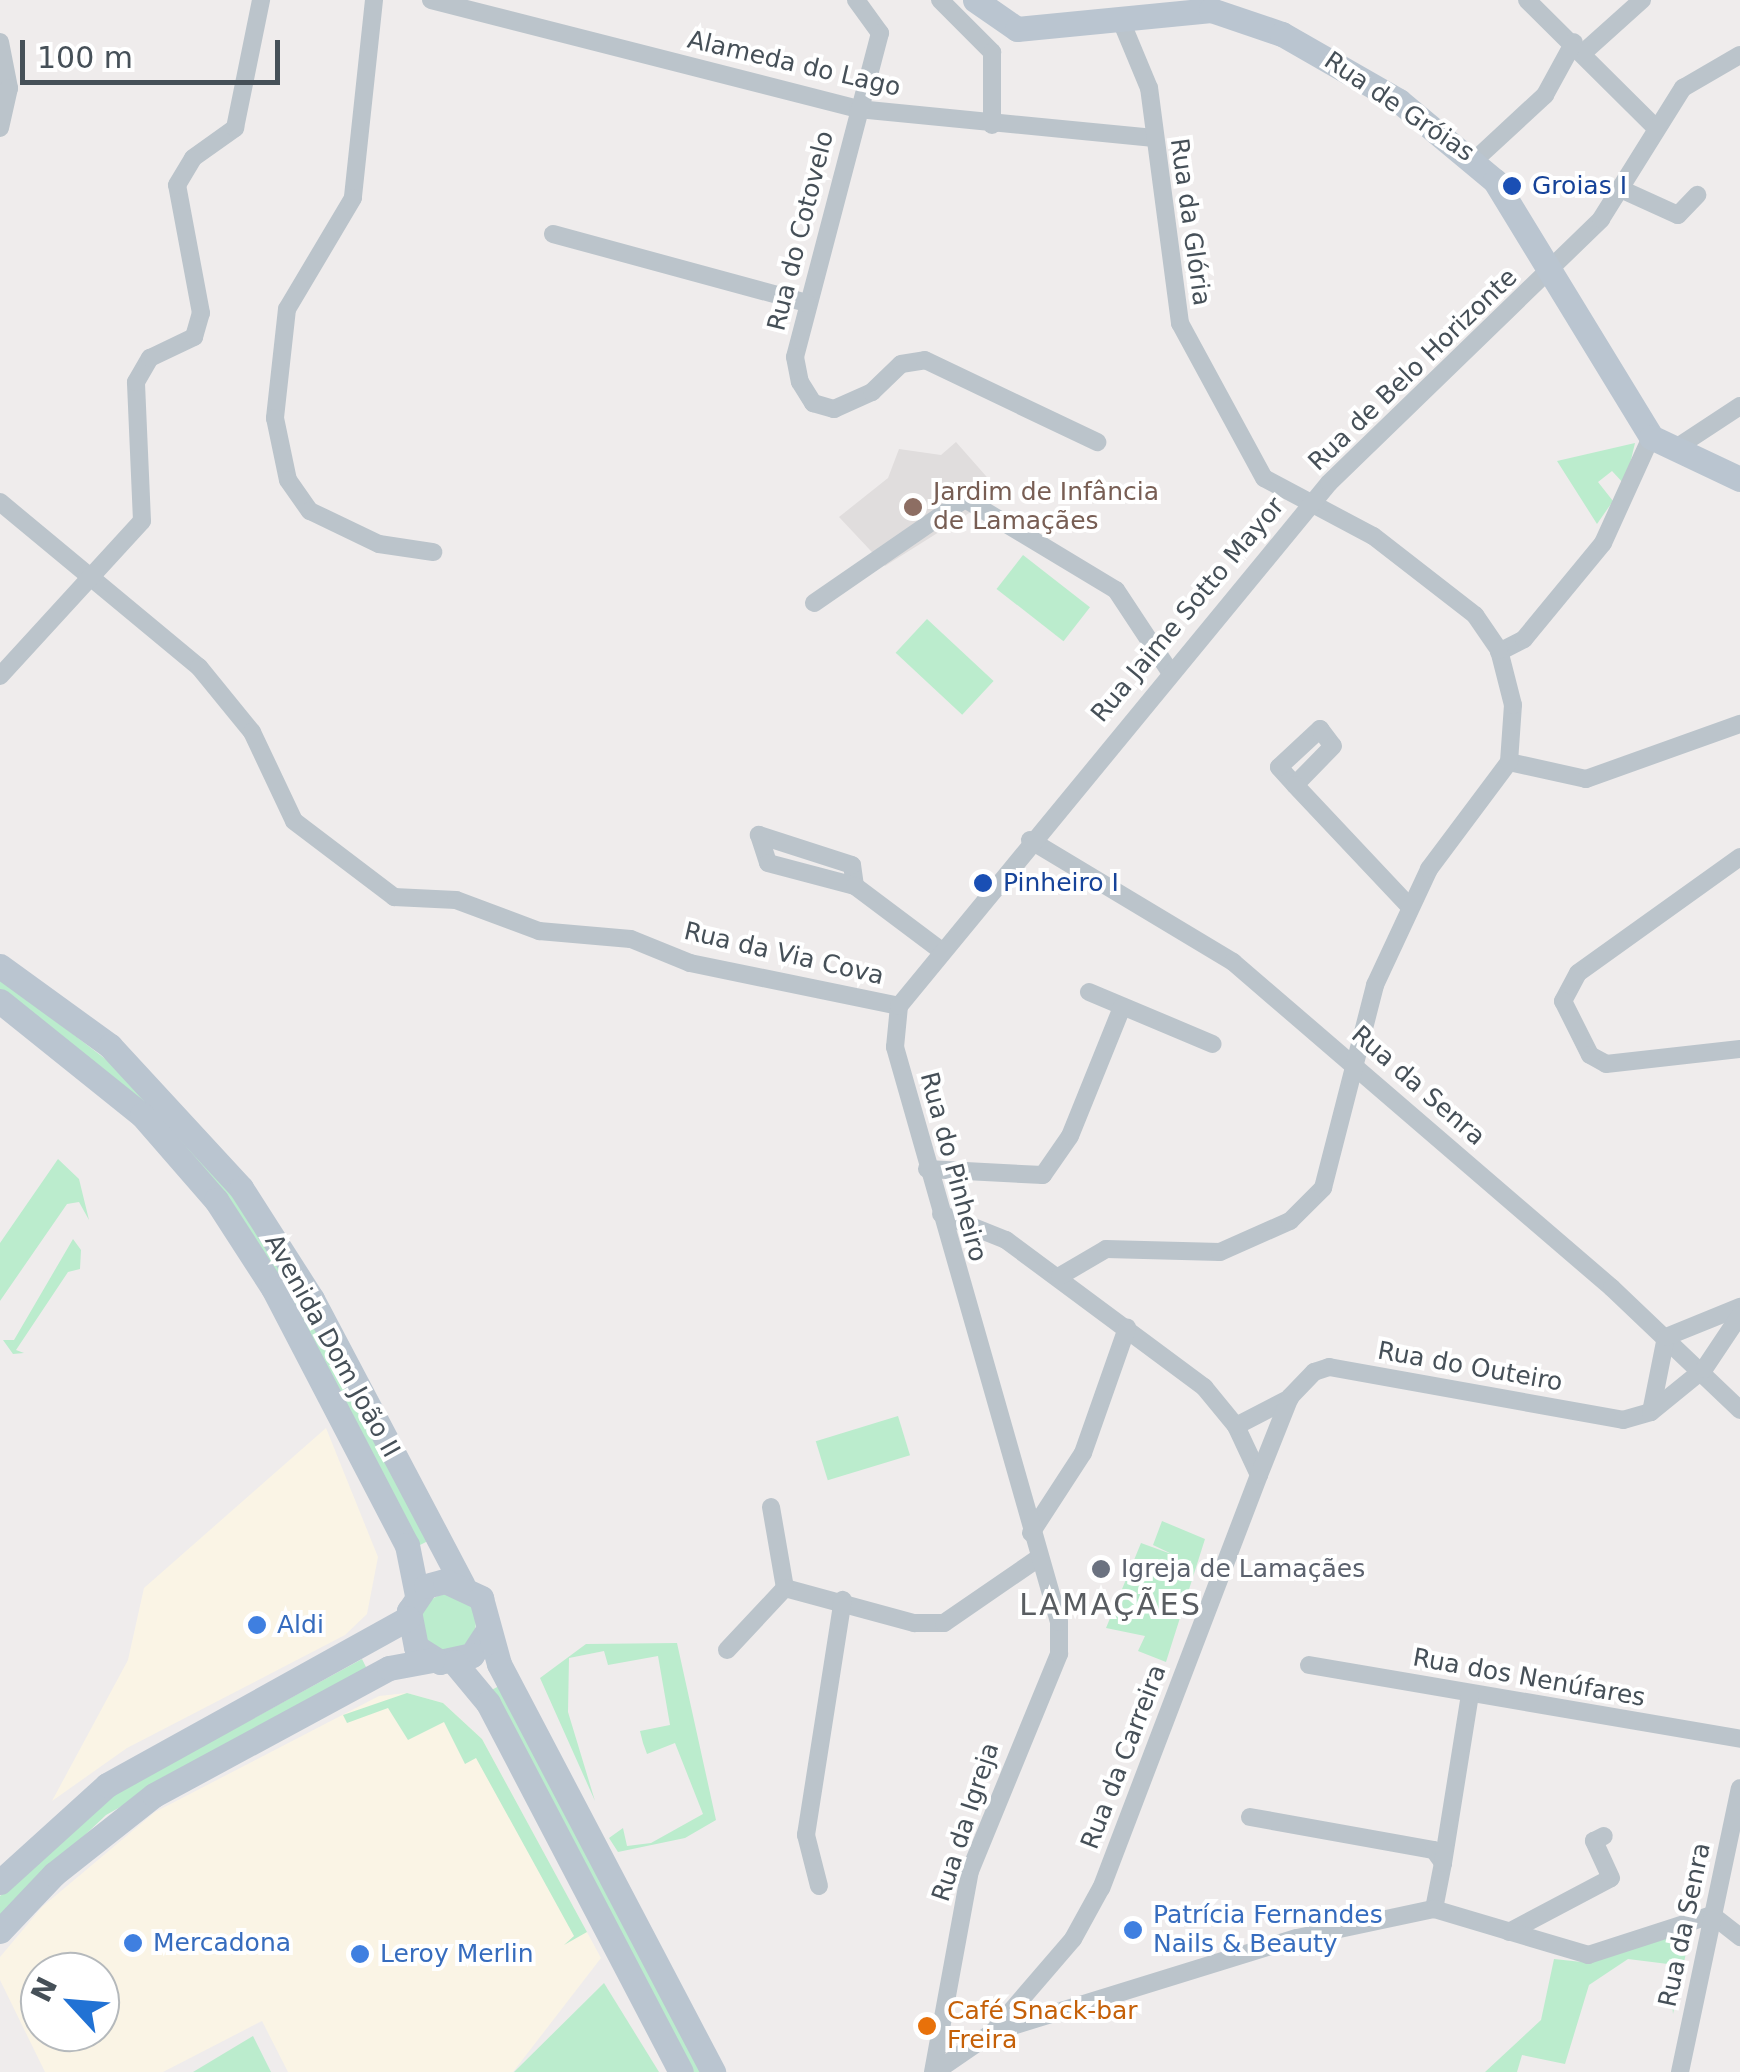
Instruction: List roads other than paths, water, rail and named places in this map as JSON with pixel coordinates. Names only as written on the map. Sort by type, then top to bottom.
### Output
[{"type":"main road","name":"Rua de Gróias","points":[[975,0],[1016,30],[1122,23],[1210,5],[1327,57],[1477,158],[1662,444]]},
{"type":"main road","points":[[1662,444],[1740,479]]},
{"type":"main road","name":"Avenida Dom João II","points":[[0,966],[110,1046],[241,1188],[312,1299],[463,1584],[486,1608],[488,1630],[713,2072]]},
{"type":"main road","name":"Avenida Dom João II","points":[[0,1001],[142,1115],[216,1200],[273,1288],[408,1546],[416,1647],[443,1661],[488,1703],[681,2072]]},
{"type":"main road","points":[[0,1882],[107,1785],[412,1606],[437,1583],[463,1584]]},
{"type":"main road","points":[[0,1931],[54,1874],[162,1790],[389,1668],[472,1655],[488,1630]]},
{"type":"street","points":[[0,676],[142,520],[136,382],[150,358],[194,337],[201,313],[177,185],[192,158],[236,128],[261,0]]},
{"type":"street","points":[[374,0],[353,198],[338,236],[286,309],[275,418],[288,480],[310,511],[354,536],[433,552]]},
{"type":"street","name":"Alameda do Lago","points":[[431,0],[858,109],[1152,138]]},
{"type":"street","name":"Rua do Cotovelo","points":[[856,0],[880,32],[795,357],[814,403],[848,406],[901,364],[925,360],[1097,442]]},
{"type":"street","points":[[940,0],[992,52],[992,125]]},
{"type":"street","points":[[1527,0],[1579,47],[1654,126]]},
{"type":"street","points":[[1477,158],[1545,95],[1579,47],[1642,0]]},
{"type":"street","name":"Rua da Glória","points":[[1122,23],[1149,88],[1152,138],[1180,323],[1264,478],[1420,566],[1475,615],[1500,652]]},
{"type":"street","points":[[0,42],[9,88],[0,128]]},
{"type":"street","name":"Rua de Belo Horizonte","points":[[1311,504],[1551,274],[1625,190],[1654,126],[1683,88],[1740,55]]},
{"type":"street","points":[[1625,190],[1678,215],[1698,195]]},
{"type":"street","points":[[553,234],[807,303]]},
{"type":"street","points":[[1060,1276],[1106,1249],[1220,1252],[1290,1221],[1324,1188],[1352,1061],[1408,906],[1509,762],[1512,705],[1500,652],[1524,639],[1604,544],[1662,444],[1740,406]]},
{"type":"street","points":[[814,602],[965,499],[1116,590],[1170,672]]},
{"type":"street","name":"Rua da Via Cova","points":[[0,502],[94,576],[219,688],[252,732],[294,821],[394,897],[456,900],[540,931],[632,939],[690,963],[899,1006]]},
{"type":"street","name":"Rua Jaime Sotto Mayor","points":[[1030,840],[1311,504]]},
{"type":"street","points":[[1509,762],[1586,779],[1740,724]]},
{"type":"street","points":[[1295,785],[1408,906]]},
{"type":"street","points":[[855,886],[852,865],[759,836],[768,863],[855,886],[940,950]]},
{"type":"street","points":[[899,1006],[1030,840]]},
{"type":"street","name":"Rua da Senra","points":[[1030,840],[1194,934],[1352,1061],[1704,1369],[1740,1410]]},
{"type":"street","points":[[1740,856],[1578,973],[1563,1001],[1590,1054],[1606,1064],[1740,1049]]},
{"type":"street","points":[[1089,992],[1213,1044]]},
{"type":"street","name":"Rua do Pinheiro","points":[[899,1006],[895,1047],[1030,1533],[1060,1622],[1059,1654]]},
{"type":"street","points":[[928,1169],[1043,1176],[1070,1136],[1122,1007]]},
{"type":"street","points":[[941,1214],[1006,1240],[1127,1328],[1236,1426],[1259,1476]]},
{"type":"street","points":[[1651,1412],[1666,1337],[1740,1306]]},
{"type":"street","points":[[1651,1412],[1704,1369],[1740,1315]]},
{"type":"street","points":[[1030,1533],[1082,1453],[1127,1328]]},
{"type":"street","name":"Rua do Outeiro","points":[[1290,1397],[1329,1367],[1623,1420],[1651,1412]]},
{"type":"street","points":[[1236,1426],[1290,1397]]},
{"type":"street","name":"Rua da Carreira","points":[[993,2032],[1074,1938],[1101,1888],[1290,1397]]},
{"type":"street","points":[[771,1507],[785,1588]]},
{"type":"street","points":[[785,1588],[843,1600],[914,1624],[944,1622],[1038,1559]]},
{"type":"street","points":[[727,1650],[785,1588]]},
{"type":"street","points":[[819,1886],[808,1819],[843,1600]]},
{"type":"street","name":"Rua da Igreja","points":[[934,2072],[970,1871],[1059,1654]]},
{"type":"street","name":"Rua dos Nenúfares","points":[[1309,1666],[1740,1739]]},
{"type":"street","points":[[1434,1909],[1470,1694]]},
{"type":"street","name":"Rua da Senra","points":[[1680,2072],[1712,1915],[1733,1847],[1740,1788]]},
{"type":"street","points":[[1250,1816],[1434,1850],[1443,1863]]},
{"type":"street","points":[[1509,1932],[1612,1878],[1594,1841],[1604,1836]]},
{"type":"street","points":[[934,2072],[993,2032],[1297,1938],[1434,1909],[1588,1955],[1712,1915],[1740,1936]]},
{"type":"place","name":"Groias I","points":[[1512,186]]},
{"type":"place","name":"Jardim de Infância de Lamaçães","points":[[913,507]]},
{"type":"place","name":"Pinheiro I","points":[[983,883]]},
{"type":"place","name":"Igreja de Lamaçães","points":[[1101,1569]]},
{"type":"place","name":"Aldi","points":[[257,1625]]},
{"type":"place","name":"Patrícia Fernandes Nails & Beauty","points":[[1133,1930]]},
{"type":"place","name":"Mercadona","points":[[133,1943]]},
{"type":"place","name":"Leroy Merlin","points":[[360,1954]]},
{"type":"place","name":"Café Snack-bar Freira","points":[[927,2026]]},
{"type":"district","name":"LAMAÇÃES","points":[[1111,1605]]}]
